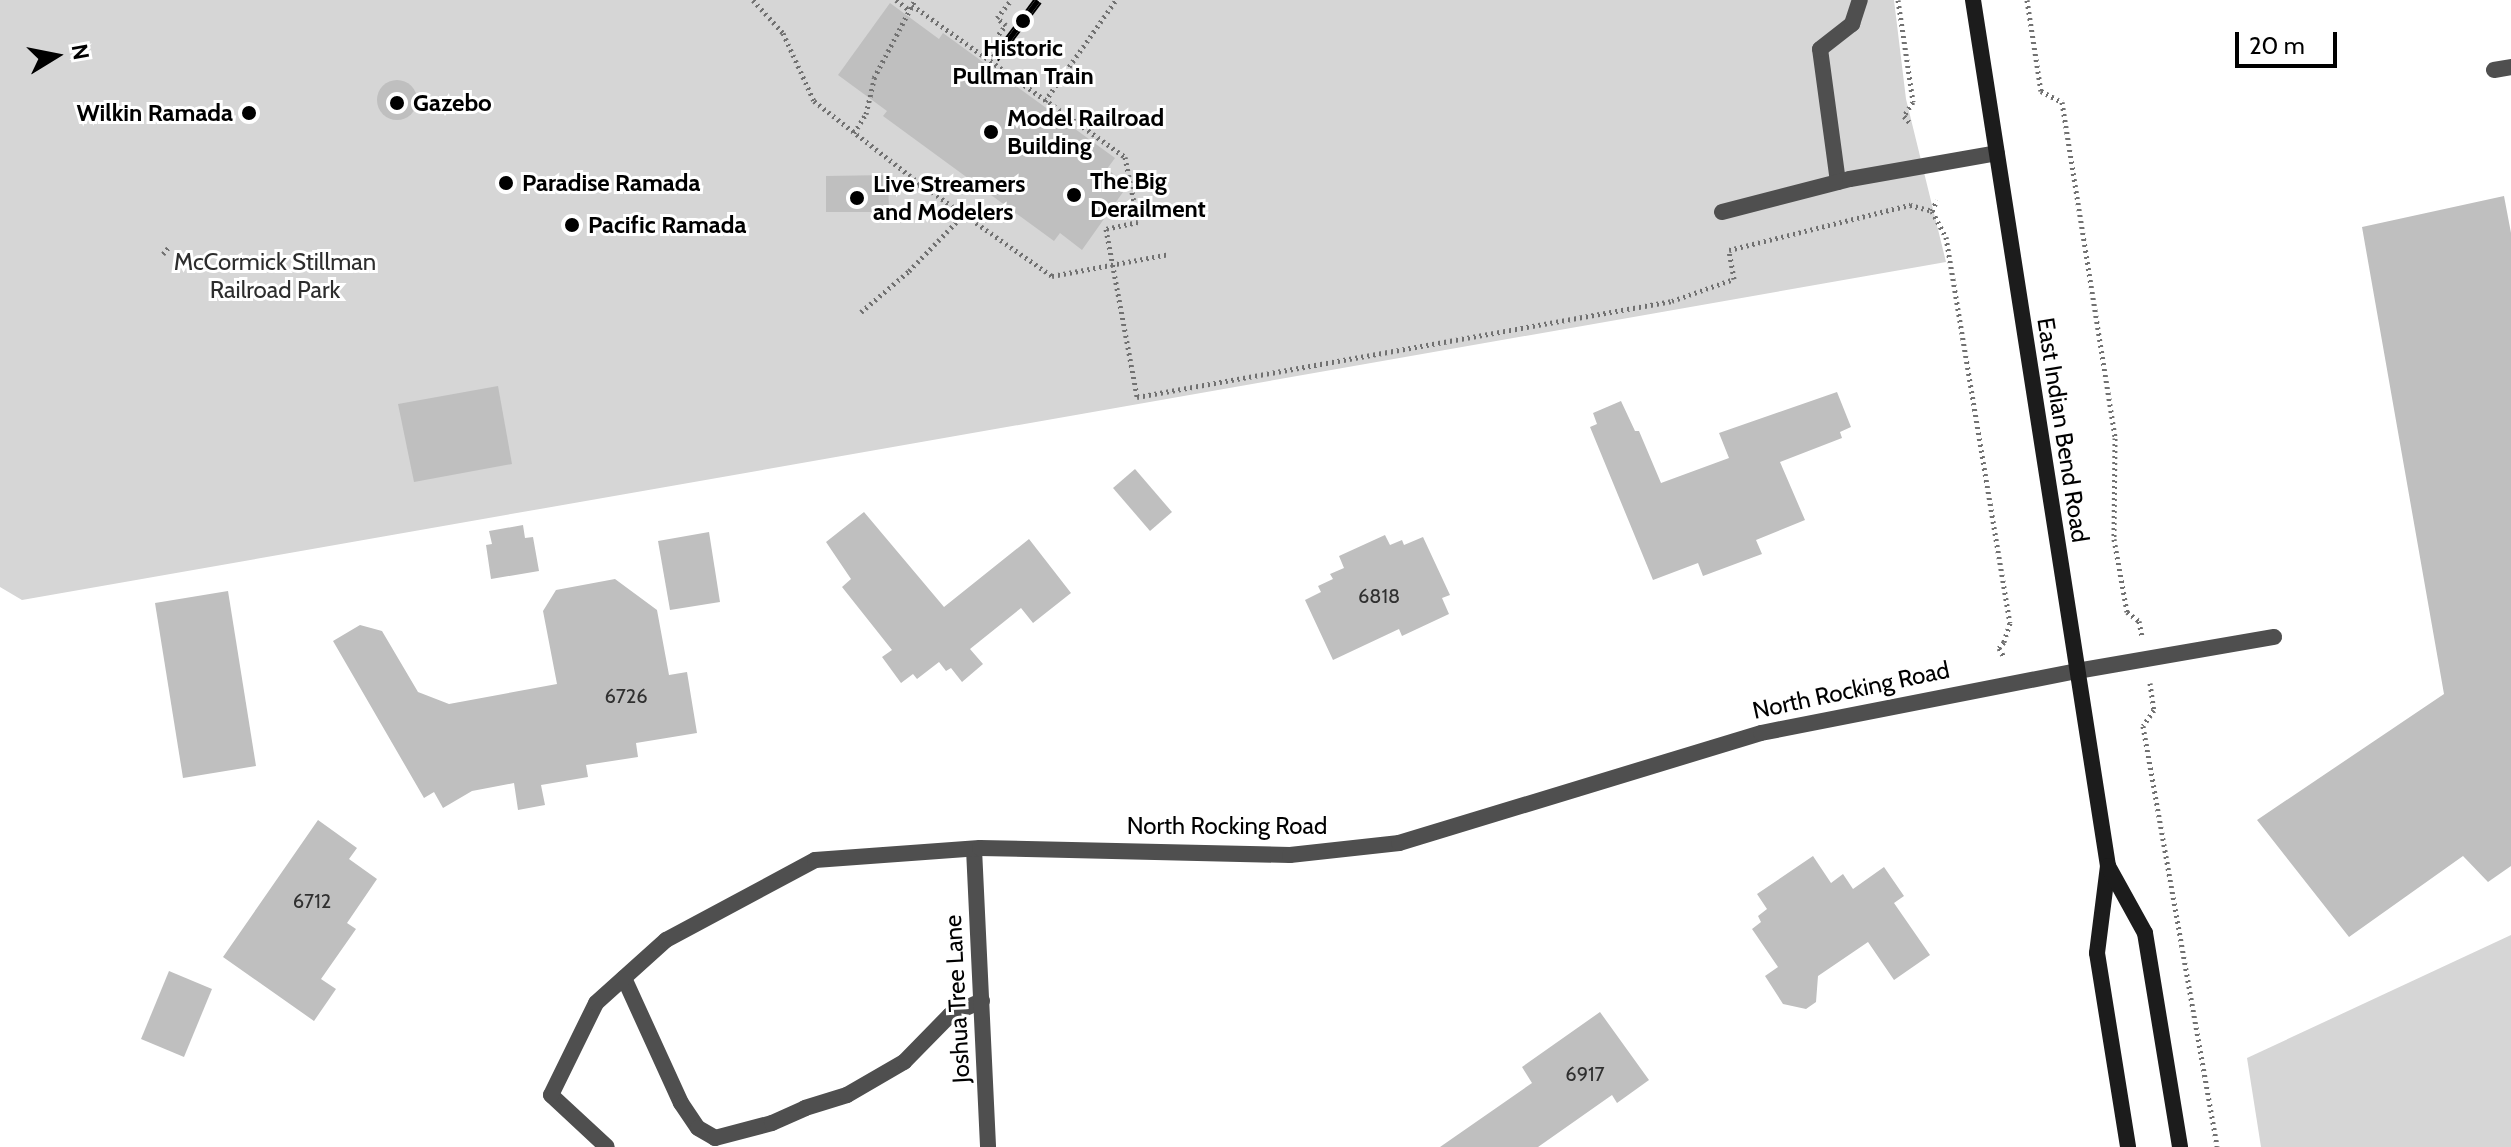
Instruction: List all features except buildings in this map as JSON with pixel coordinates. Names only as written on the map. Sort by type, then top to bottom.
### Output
[{"type":"main road","name":"East Indian Bend Road","points":[[1973,0],[2108,866],[2097,953],[2128,1147]]},
{"type":"main road","name":"East Indian Bend Road","points":[[2108,866],[2145,933],[2180,1147]]},
{"type":"street","points":[[1838,182],[1820,49],[1852,24],[1860,0]]},
{"type":"street","points":[[1722,212],[1838,182],[1997,153]]},
{"type":"street","name":"North Rocking Road","points":[[607,1147],[551,1095],[596,1003],[666,940],[815,860],[974,849],[1066,847],[1290,855],[1399,843],[1761,733],[2147,657],[2274,637]]},
{"type":"street","name":"Joshua Tree Lane","points":[[974,849],[988,1147]]},
{"type":"street","points":[[624,978],[681,1103],[703,1139],[743,1133],[847,1095],[904,1062],[950,1015],[982,1001]]},
{"type":"path","points":[[753,0],[783,33],[814,101],[922,185],[1052,276],[1169,254]]},
{"type":"path","points":[[896,0],[912,5],[1125,157],[1138,222],[1106,229],[1137,397],[1672,301],[1734,279],[1729,250],[1910,205],[1932,211],[1946,237],[2005,592],[2010,623],[1999,648],[2004,657]]},
{"type":"path","points":[[999,42],[995,39],[1006,25],[997,18],[1011,0]]},
{"type":"path","points":[[1045,101],[1116,0]]},
{"type":"path","points":[[1898,0],[1913,102],[1904,116],[1911,124]]},
{"type":"path","points":[[2027,0],[2041,91],[2062,102],[2115,438],[2114,539],[2127,612],[2139,621],[2147,657],[2154,710],[2143,726],[2217,1147]]},
{"type":"path","points":[[854,133],[866,114],[874,78],[912,5]]},
{"type":"path","points":[[888,184],[922,185]]},
{"type":"path","points":[[1932,211],[1937,200]]},
{"type":"path","points":[[861,312],[909,271],[964,214]]},
{"type":"path","points":[[163,254],[168,248]]},
{"type":"green space","name":"McCormick Stillman Railroad Park","points":[[0,0],[1894,0],[1906,99],[1946,262],[22,600],[0,587]]},
{"type":"green space","points":[[2511,935],[2511,1147],[2261,1147],[2247,1058]]},
{"type":"railway","points":[[995,58],[1038,0]]},
{"type":"place","name":"Historic Pullman Train","points":[[1023,21]]},
{"type":"place","name":"Gazebo","points":[[397,103]]},
{"type":"place","name":"Wilkin Ramada","points":[[249,113]]},
{"type":"place","name":"Model Railroad Building","points":[[991,132]]},
{"type":"place","name":"Paradise Ramada","points":[[506,183]]},
{"type":"place","name":"The Big Derailment","points":[[1074,195]]},
{"type":"place","name":"Live Streamers and Modelers","points":[[857,198]]},
{"type":"place","name":"Pacific Ramada","points":[[572,225]]}]
